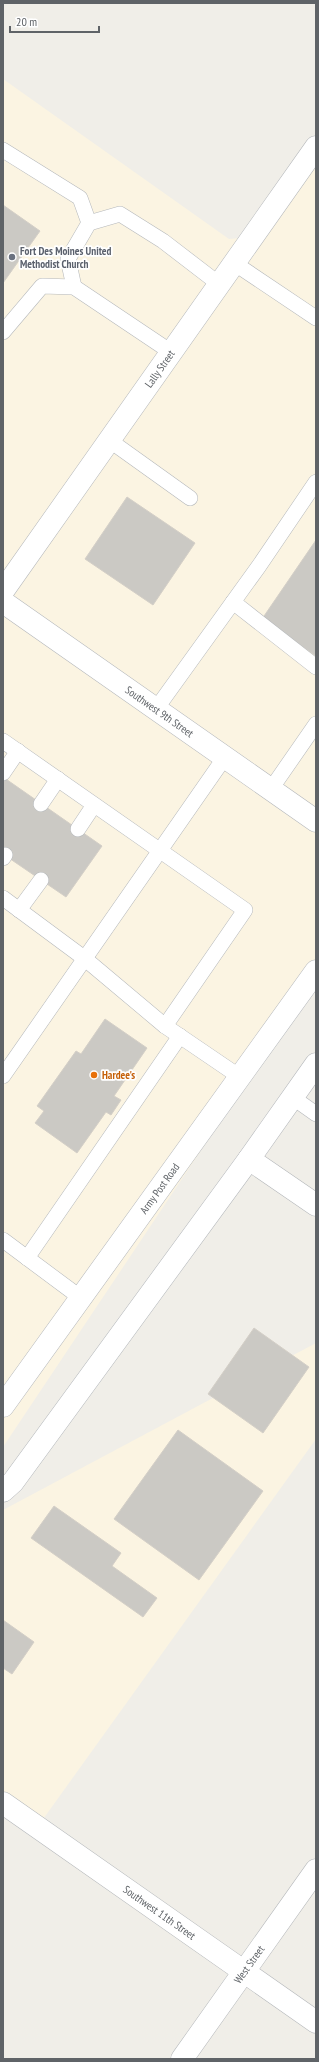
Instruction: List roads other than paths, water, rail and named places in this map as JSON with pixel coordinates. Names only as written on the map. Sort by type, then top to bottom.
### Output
[{"type":"main road","name":"Lally Street","points":[[3,591],[316,147]]},
{"type":"main road","name":"Southwest 9th Street","points":[[3,602],[316,821]]},
{"type":"main road","name":"Army Post Road","points":[[3,1406],[316,971]]},
{"type":"main road","points":[[3,1490],[13,1482],[249,1159],[316,1064]]},
{"type":"main road","points":[[249,1159],[316,1205]]},
{"type":"main road","name":"Southwest 11th Street","points":[[3,1803],[316,2022]]},
{"type":"main road","name":"West Street","points":[[182,2059],[316,1870]]},
{"type":"lane","points":[[3,150],[80,198],[89,223]]},
{"type":"lane","points":[[74,287],[68,259],[89,223],[120,214],[163,241],[219,284]]},
{"type":"lane","points":[[234,263],[316,318]]},
{"type":"lane","points":[[3,332],[42,286],[74,287],[171,352]]},
{"type":"lane","points":[[109,440],[190,498]]},
{"type":"lane","points":[[156,709],[233,602],[316,482]]},
{"type":"lane","points":[[233,602],[316,667]]},
{"type":"lane","points":[[271,789],[316,724]]},
{"type":"lane","points":[[3,741],[245,910],[165,1026]]},
{"type":"lane","points":[[3,773],[18,751]]},
{"type":"lane","points":[[3,1076],[225,757]]},
{"type":"lane","points":[[41,804],[58,779]]},
{"type":"lane","points":[[78,829],[94,805]]},
{"type":"lane","points":[[19,910],[41,880]]},
{"type":"lane","points":[[3,898],[84,958],[165,1026],[240,1077]]},
{"type":"lane","points":[[27,1258],[180,1036]]},
{"type":"lane","points":[[292,1097],[316,1114]]},
{"type":"lane","points":[[3,1240],[80,1298]]},
{"type":"place","name":"Fort Des Moines United Methodist Church","points":[[12,257]]},
{"type":"place","name":"Hardee's","points":[[94,1075]]}]
